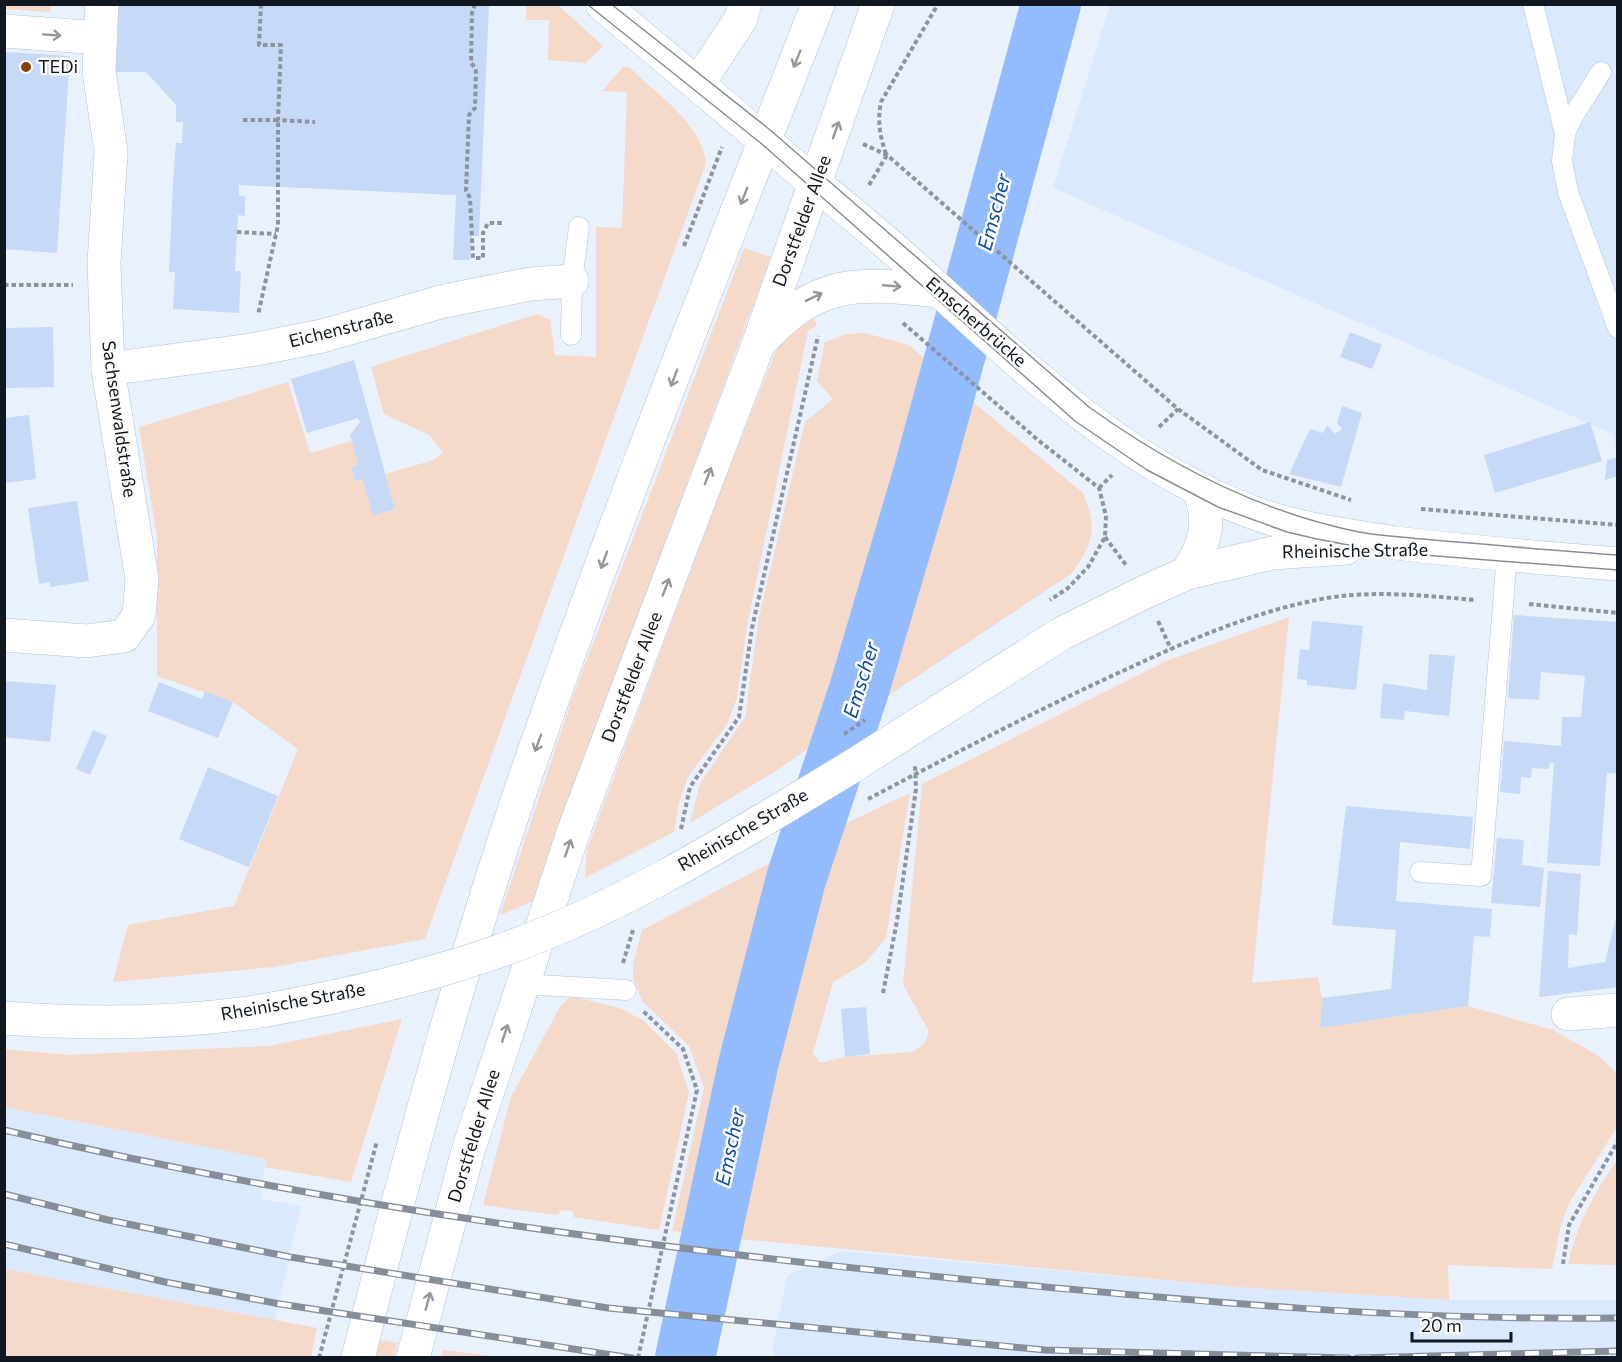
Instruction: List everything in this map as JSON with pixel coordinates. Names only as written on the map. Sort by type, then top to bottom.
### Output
[{"type":"main road","name":"Sachsenwaldstraße","points":[[4,635],[86,641],[124,636],[139,615],[142,579],[108,369],[105,285],[111,152],[99,71],[102,4]]},
{"type":"main road","name":"Emscherbrücke","points":[[602,4],[816,185],[867,225],[1052,389],[1135,451],[1198,488]]},
{"type":"main road","points":[[698,84],[740,20],[745,4]]},
{"type":"main road","points":[[358,1358],[406,1166],[525,779],[607,551],[818,4]]},
{"type":"main road","name":"Dorstfelder Allee","points":[[413,1358],[468,1151],[521,984],[574,830],[758,345],[878,4]]},
{"type":"main road","points":[[4,32],[100,38]]},
{"type":"main road","name":"Eichenstraße","points":[[108,369],[251,351],[322,336],[444,301],[531,284],[572,281]]},
{"type":"main road","points":[[758,345],[783,317],[804,302],[827,291],[876,285],[940,291]]},
{"type":"main road","points":[[1187,573],[1201,553],[1207,533],[1206,508],[1198,488]]},
{"type":"main road","name":"Rheinische Straße","points":[[1198,488],[1259,514],[1319,532],[1447,549],[1617,564]]},
{"type":"main road","name":"Rheinische Straße","points":[[4,1018],[55,1022],[165,1021],[247,1013],[398,983],[501,951],[582,917],[713,849],[851,767],[1061,634],[1187,573],[1272,553],[1357,548],[1447,549]]},
{"type":"main road","points":[[1568,1014],[1617,1010]]},
{"type":"lane","points":[[1533,4],[1566,134]]},
{"type":"lane","points":[[1601,72],[1572,118],[1566,134],[1562,161],[1568,192],[1617,328]]},
{"type":"lane","points":[[571,335],[572,281],[579,227]]},
{"type":"lane","points":[[1420,872],[1481,876],[1507,555]]},
{"type":"lane","points":[[521,984],[626,990]]},
{"type":"path","points":[[251,351],[276,234],[280,187],[278,120],[281,45],[259,45],[261,4]]},
{"type":"path","points":[[473,255],[470,198],[466,190],[469,115],[475,108],[476,69],[471,63],[472,13],[475,4]]},
{"type":"path","points":[[889,157],[880,133],[878,116],[881,102],[938,4]]},
{"type":"path","points":[[243,120],[315,122]]},
{"type":"path","points":[[868,147],[889,157],[1178,409],[1262,470],[1362,503]]},
{"type":"path","points":[[694,219],[720,153]]},
{"type":"path","points":[[880,165],[889,157]]},
{"type":"path","points":[[483,256],[484,229],[488,223],[502,223]]},
{"type":"path","points":[[237,232],[276,234]]},
{"type":"path","points":[[4,285],[105,285]]},
{"type":"path","points":[[899,321],[914,330],[1038,440],[1099,488],[1106,516],[1105,537]]},
{"type":"path","points":[[1167,420],[1178,409]]},
{"type":"path","points":[[1099,488],[1110,477]]},
{"type":"path","points":[[1418,509],[1617,525]]},
{"type":"path","points":[[866,800],[1053,703],[1171,649],[1254,616],[1327,598],[1387,593],[1617,613]]},
{"type":"path","points":[[837,738],[866,720]]},
{"type":"path","points":[[883,993],[897,921],[916,789],[914,728]]},
{"type":"path","points":[[1563,1264],[1569,1225],[1617,1141]]},
{"type":"shaded area","points":[[4,5],[51,5],[50,12],[5,9]]},
{"type":"shaded area","points":[[526,5],[558,5],[603,46],[586,63],[548,60],[549,20],[526,20]]},
{"type":"shaded area","points":[[1110,5],[1617,5],[1617,452],[1613,434],[1053,188]]},
{"type":"shaded area","points":[[623,67],[629,67],[687,122],[696,134],[706,163],[425,939],[274,967],[113,982],[128,925],[234,906],[298,749],[233,702],[157,676],[157,536],[139,427],[288,382],[310,453],[352,441],[358,465],[351,467],[355,480],[362,479],[373,515],[395,509],[385,474],[434,460],[443,452],[429,435],[384,414],[371,367],[537,314],[550,320],[555,355],[596,357],[596,227],[622,228],[627,92],[602,91]]},
{"type":"shaded area","points":[[744,248],[771,257],[532,902],[500,915],[573,696]]},
{"type":"shaded area","points":[[812,315],[817,325],[808,331],[747,626],[737,698],[727,724],[688,777],[679,802],[674,832],[585,878],[587,849],[728,471],[776,351],[792,328]]},
{"type":"shaded area","points":[[865,333],[909,345],[937,370],[914,472],[864,618],[828,735],[774,772],[690,823],[700,784],[745,717],[759,617],[805,422],[833,399],[817,381],[825,342],[847,334]]},
{"type":"shaded area","points":[[956,388],[1083,493],[1091,517],[1089,544],[1072,573],[856,717],[901,563],[913,548]]},
{"type":"shaded area","points":[[1289,617],[1252,983],[1318,977],[1322,998],[1320,1028],[1468,1006],[1553,1030],[1597,1055],[1617,1073],[1617,1127],[1569,1203],[1560,1228],[1552,1269],[1448,1265],[1449,1300],[1237,1287],[720,1237],[817,837],[910,793],[886,938],[865,963],[833,982],[813,1053],[820,1063],[845,1057],[912,1052],[924,1044],[929,1032],[903,984],[922,784],[1166,661]]},
{"type":"shaded area","points":[[791,852],[704,1235],[672,1231],[704,1088],[689,1046],[642,1001],[633,978],[633,964],[642,930]]},
{"type":"shaded area","points":[[576,997],[622,1009],[644,1021],[676,1053],[689,1092],[659,1230],[574,1217],[572,1211],[562,1210],[557,1215],[483,1205],[511,1097],[560,1007],[569,998]]},
{"type":"shaded area","points":[[402,1019],[351,1182],[265,1167],[266,1159],[5,1107],[5,1049],[67,1055],[269,1046]]},
{"type":"shaded area","points":[[5,1107],[266,1159],[260,1199],[301,1206],[275,1320],[5,1269]]},
{"type":"shaded area","points":[[1617,1160],[1617,1265],[1568,1264],[1576,1235],[1587,1209]]},
{"type":"shaded area","points":[[841,1251],[1237,1287],[1449,1300],[1617,1300],[1617,1357],[777,1358],[772,1350],[787,1276]]},
{"type":"shaded area","points":[[5,1269],[317,1328],[311,1357],[5,1357]]},
{"type":"shaded area","points":[[380,1340],[398,1343],[394,1357],[375,1358]]},
{"type":"shaded area","points":[[443,1350],[500,1357],[441,1357]]},
{"type":"building","points":[[119,4],[489,4],[479,236],[472,236],[470,260],[453,260],[456,195],[239,185],[239,196],[245,196],[245,216],[238,215],[235,271],[241,271],[239,313],[173,309],[175,272],[169,272],[173,181],[176,143],[182,143],[183,122],[176,122],[176,105],[146,72],[116,72]]},
{"type":"building","points":[[4,52],[70,56],[57,253],[4,249]]},
{"type":"building","points":[[53,327],[54,387],[6,388],[4,328]]},
{"type":"building","points":[[1350,332],[1382,345],[1372,369],[1340,357]]},
{"type":"building","points":[[354,360],[395,509],[373,515],[362,479],[355,481],[351,467],[358,465],[350,435],[360,422],[358,418],[307,433],[291,379]]},
{"type":"building","points":[[1342,406],[1362,413],[1341,487],[1289,474],[1310,429],[1323,433],[1327,425],[1335,434],[1342,429],[1337,423]]},
{"type":"building","points":[[29,415],[36,479],[4,483],[4,418]]},
{"type":"building","points":[[1590,422],[1602,461],[1495,493],[1484,455]]},
{"type":"building","points":[[1618,457],[1618,476],[1605,480],[1607,460]]},
{"type":"building","points":[[77,501],[89,581],[50,587],[50,582],[39,584],[28,508]]},
{"type":"building","points":[[1514,615],[1618,622],[1618,774],[1607,773],[1600,866],[1547,863],[1554,763],[1550,763],[1549,769],[1532,768],[1531,778],[1521,777],[1520,794],[1500,792],[1504,741],[1561,746],[1562,717],[1581,717],[1585,676],[1541,672],[1539,700],[1508,698]]},
{"type":"building","points":[[1312,621],[1363,626],[1356,690],[1307,685],[1307,680],[1297,679],[1300,649],[1309,650]]},
{"type":"building","points":[[1429,654],[1455,656],[1449,716],[1405,711],[1404,720],[1380,718],[1383,683],[1427,690]]},
{"type":"building","points":[[4,681],[56,685],[50,742],[4,737]]},
{"type":"building","points":[[159,682],[202,699],[205,691],[233,702],[218,738],[148,711]]},
{"type":"building","points":[[93,730],[107,736],[90,775],[76,769]]},
{"type":"building","points":[[208,767],[278,796],[249,867],[179,839]]},
{"type":"building","points":[[1346,806],[1473,817],[1470,849],[1400,842],[1396,901],[1492,909],[1490,937],[1474,936],[1468,1006],[1320,1028],[1322,998],[1391,989],[1396,930],[1332,925]]},
{"type":"building","points":[[1497,838],[1524,840],[1522,865],[1544,868],[1540,907],[1491,903]]},
{"type":"building","points":[[1548,871],[1581,874],[1577,935],[1569,934],[1568,968],[1605,962],[1618,909],[1618,987],[1539,997]]},
{"type":"building","points":[[866,1007],[870,1054],[845,1057],[841,1009]]},
{"type":"waterway","name":"Emscher","points":[[685,1358],[748,1065],[796,879],[859,690],[923,474],[1051,4]]},
{"type":"tram line","points":[[587,4],[763,145],[1075,421],[1147,470],[1218,507],[1287,532],[1317,539],[1385,552],[1618,570]]},
{"type":"tram line","points":[[611,4],[769,129],[1089,407],[1152,449],[1184,467],[1252,499],[1322,523],[1359,532],[1618,555]]},
{"type":"railway","points":[[4,1130],[125,1157],[368,1203],[736,1255],[1140,1296],[1299,1308],[1458,1316],[1618,1318]]},
{"type":"railway","points":[[4,1194],[108,1220],[290,1257],[608,1308],[1045,1350],[1348,1358]]},
{"type":"railway","points":[[4,1244],[165,1282],[280,1304],[632,1358]]},
{"type":"railway","points":[[1357,1358],[1618,1351]]},
{"type":"place","name":"TEDi","points":[[26,67]]}]
